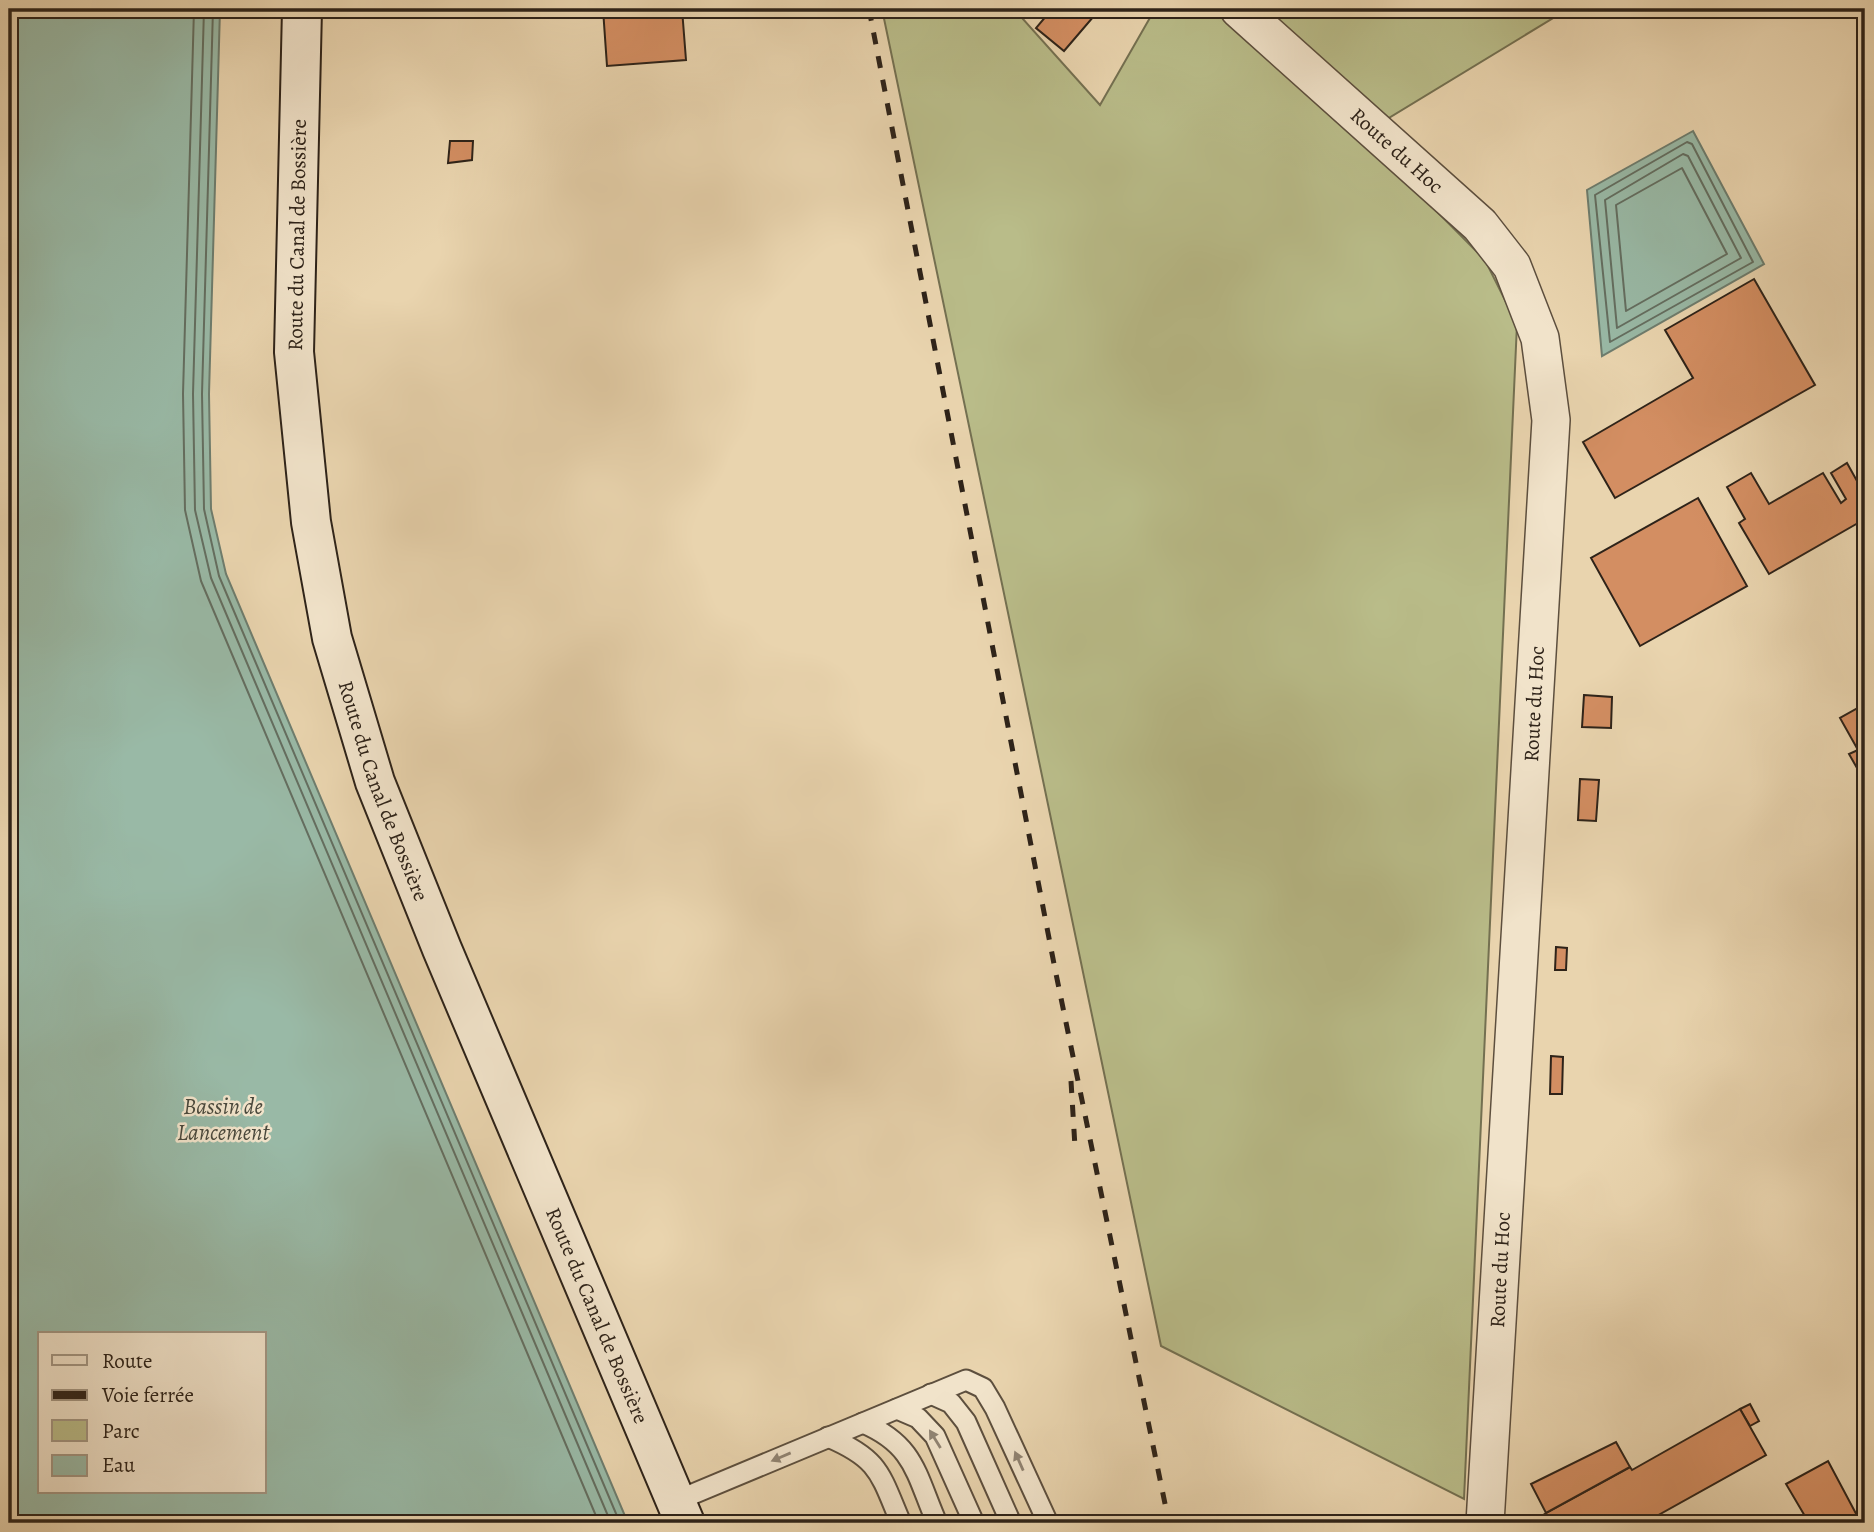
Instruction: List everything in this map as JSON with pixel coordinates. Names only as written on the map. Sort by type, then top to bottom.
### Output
[{"type":"street","name":"Route du Canal de Bossière","points":[[302,9],[294,352],[311,522],[332,638],[375,782],[680,1512]]},
{"type":"street","name":"Route du Hoc","points":[[1239,9],[1480,225],[1512,266],[1540,338],[1551,420],[1485,1523]]},
{"type":"lane","points":[[680,1512],[828,1437],[966,1380],[983,1388],[1048,1523]]},
{"type":"lane","points":[[931,1394],[951,1403],[966,1422],[1011,1523]]},
{"type":"lane","points":[[897,1409],[918,1418],[935,1436],[974,1523]]},
{"type":"lane","points":[[863,1423],[886,1433],[905,1450],[937,1523]]},
{"type":"lane","points":[[828,1437],[853,1448],[875,1464],[901,1523]]},
{"type":"green space","points":[[882,9],[1014,9],[1100,105],[1155,9],[1568,9],[1361,135],[1485,260],[1517,324],[1464,1499],[1161,1346]]},
{"type":"water","name":"Bassin de Lancement","points":[[9,9],[220,9],[209,394],[211,509],[226,574],[628,1523],[9,1523]]},
{"type":"water","points":[[1693,131],[1764,264],[1602,356],[1587,190]]},
{"type":"building","points":[[603,9],[682,9],[686,60],[607,66]]},
{"type":"building","points":[[1052,9],[1100,9],[1064,51],[1036,28]]},
{"type":"building","points":[[450,141],[473,141],[472,160],[448,163]]},
{"type":"building","points":[[1754,279],[1815,385],[1615,498],[1583,442],[1693,378],[1665,330]]},
{"type":"building","points":[[1847,463],[1857,481],[1865,477],[1865,519],[1769,574],[1739,523],[1745,519],[1727,487],[1751,473],[1769,504],[1823,473],[1841,503],[1846,499],[1831,473]]},
{"type":"building","points":[[1698,498],[1747,586],[1640,646],[1591,558]]},
{"type":"building","points":[[1584,695],[1612,697],[1611,728],[1582,727]]},
{"type":"building","points":[[1865,704],[1865,782],[1849,754],[1858,750],[1840,718]]},
{"type":"building","points":[[1580,779],[1599,780],[1596,821],[1578,820]]},
{"type":"building","points":[[1556,947],[1567,948],[1566,970],[1555,970]]},
{"type":"building","points":[[1551,1056],[1563,1057],[1562,1094],[1550,1094]]},
{"type":"building","points":[[1750,1404],[1759,1421],[1750,1426],[1740,1409]]},
{"type":"building","points":[[1740,1409],[1766,1455],[1644,1523],[1542,1523],[1539,1518],[1630,1467],[1632,1470]]},
{"type":"building","points":[[1616,1442],[1630,1467],[1546,1513],[1531,1484]]},
{"type":"building","points":[[1828,1461],[1861,1523],[1809,1523],[1786,1484]]},
{"type":"railway","points":[[869,9],[1055,969],[1169,1523]]},
{"type":"railway","points":[[1071,1081],[1075,1147]]}]
